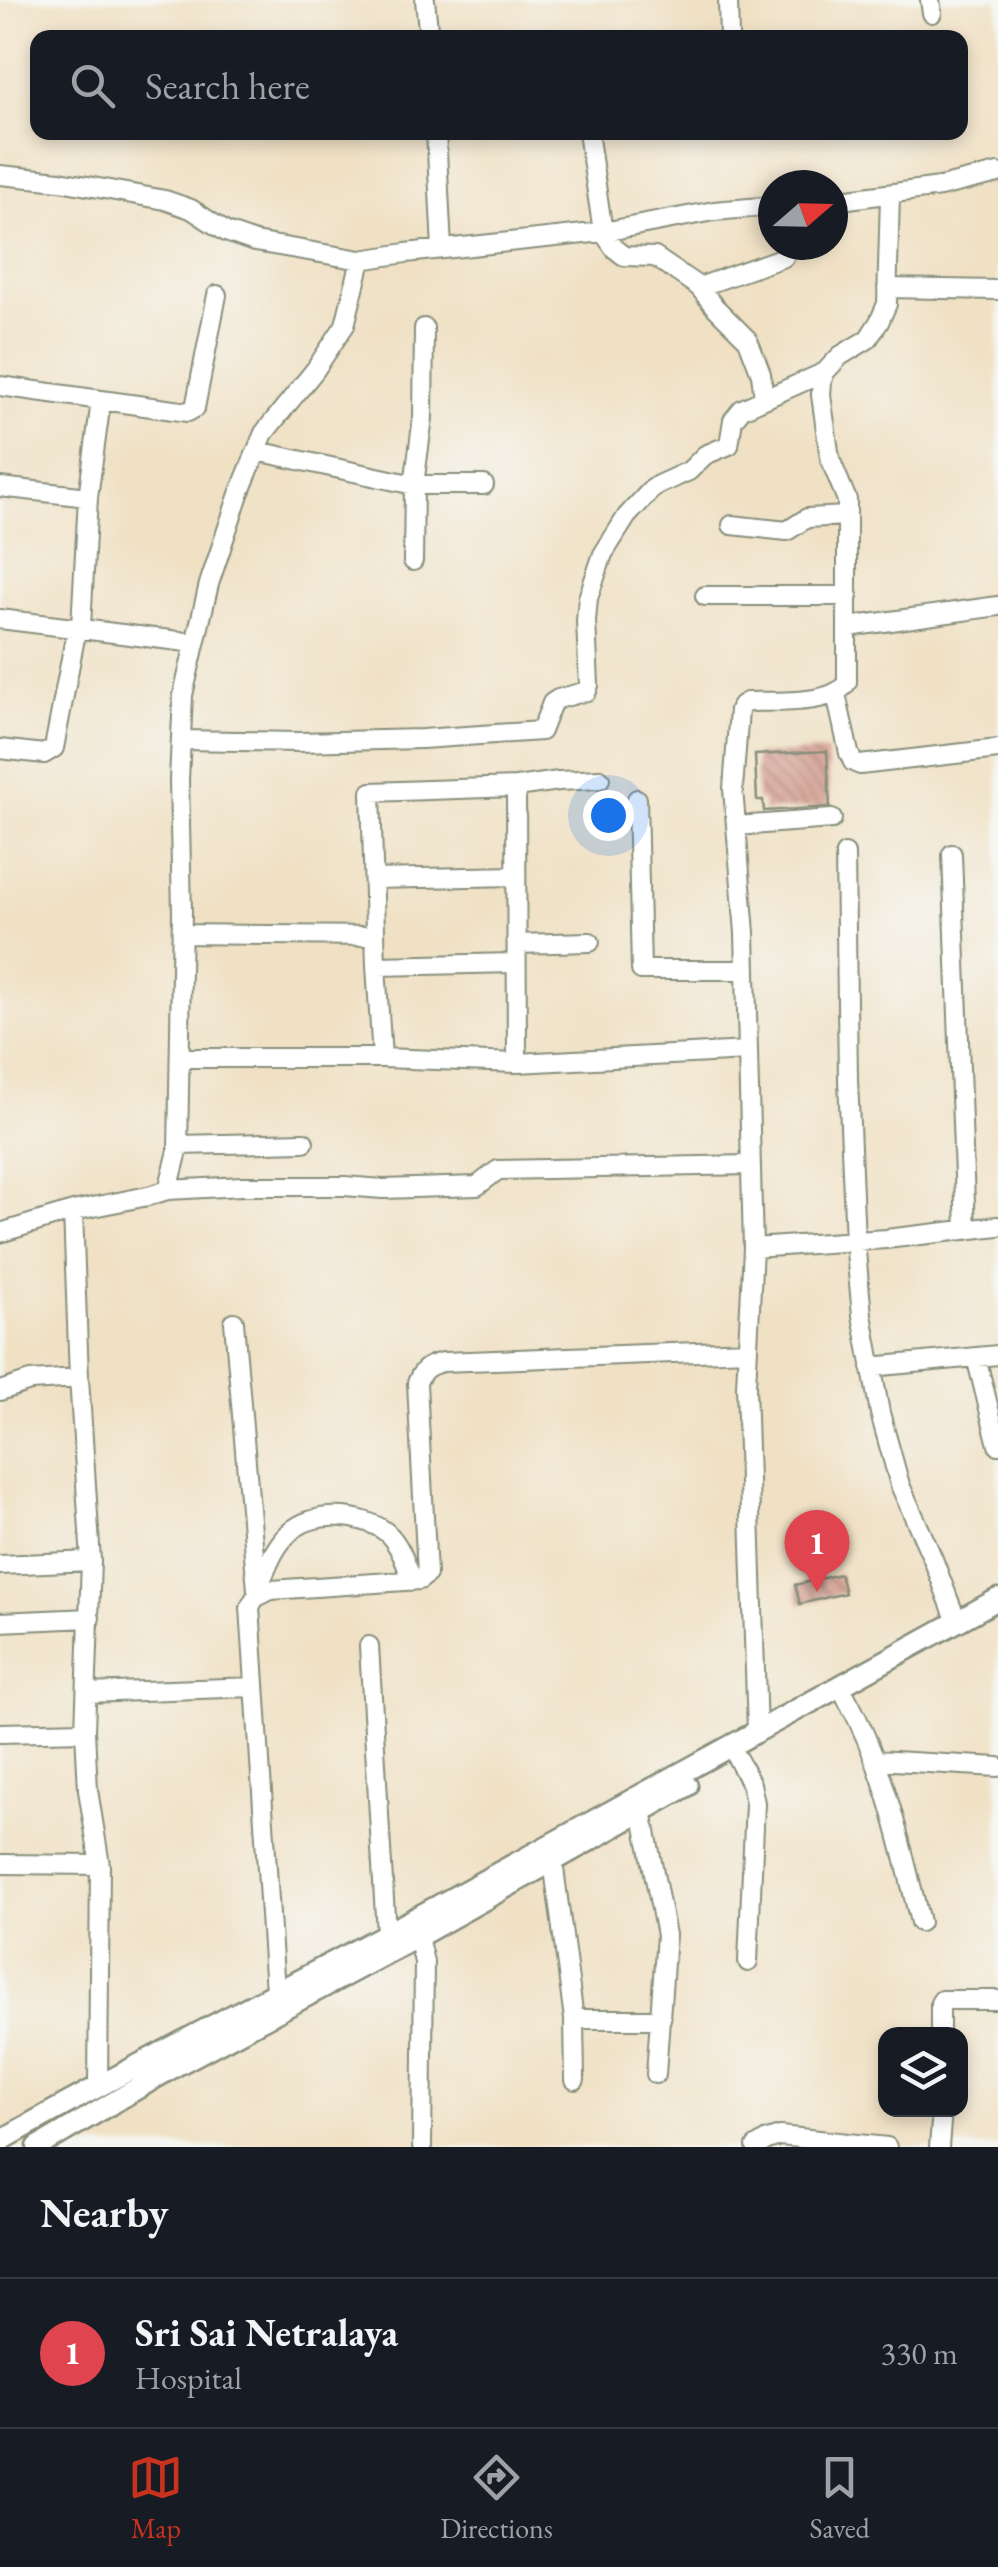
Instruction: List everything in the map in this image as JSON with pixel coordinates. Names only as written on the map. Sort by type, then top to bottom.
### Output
[{"type":"main road","points":[[38,2147],[60,2141],[177,2064],[757,1732],[998,1599]]},
{"type":"main road","points":[[0,2141],[386,1934],[416,1928],[553,1861],[998,1614]]},
{"type":"street","points":[[426,0],[428,30]]},
{"type":"street","points":[[728,0],[729,30]]},
{"type":"street","points":[[436,140],[442,249]]},
{"type":"street","points":[[589,140],[603,232],[624,256],[656,257],[699,287],[748,340],[761,374],[764,398]]},
{"type":"street","points":[[848,199],[940,188],[998,174]]},
{"type":"street","points":[[0,175],[60,180],[165,200],[191,210],[226,232],[255,242],[362,260],[603,232],[714,211],[758,207]]},
{"type":"street","points":[[181,740],[422,739],[541,731],[552,702],[587,691],[588,598],[603,554],[627,516],[658,485],[680,477],[705,454],[729,444],[737,413],[825,372],[840,356],[868,339],[880,322],[888,288],[890,194]]},
{"type":"street","points":[[168,1190],[178,1145],[183,695],[209,584],[239,494],[264,434],[315,370],[345,324],[362,260]]},
{"type":"street","points":[[699,287],[776,260]]},
{"type":"street","points":[[888,288],[998,290]]},
{"type":"street","points":[[0,386],[188,412],[195,408],[217,295]]},
{"type":"street","points":[[414,561],[414,485],[422,417],[424,328]]},
{"type":"street","points":[[757,1732],[746,1386],[752,1248],[746,970],[733,788],[742,705],[812,700],[836,694],[847,682],[847,500],[830,459],[822,396],[825,372]]},
{"type":"street","points":[[0,750],[44,754],[54,748],[79,627],[88,497],[102,401]]},
{"type":"street","points":[[257,451],[414,485],[484,485]]},
{"type":"street","points":[[0,487],[88,497]]},
{"type":"street","points":[[732,526],[787,531],[807,518],[847,516]]},
{"type":"street","points":[[705,596],[848,596]]},
{"type":"street","points":[[848,626],[998,606]]},
{"type":"street","points":[[0,619],[195,643]]},
{"type":"street","points":[[836,694],[849,753],[860,766],[998,749]]},
{"type":"street","points":[[382,1058],[372,792],[516,787],[600,779]]},
{"type":"street","points":[[516,787],[517,1063]]},
{"type":"street","points":[[636,800],[641,970],[746,970]]},
{"type":"street","points":[[736,826],[832,818]]},
{"type":"street","points":[[844,854],[848,1078],[862,1315],[880,1413],[900,1486],[957,1622]]},
{"type":"street","points":[[952,854],[966,1230]]},
{"type":"street","points":[[374,879],[516,876]]},
{"type":"street","points":[[182,934],[375,936]]},
{"type":"street","points":[[376,966],[516,954],[590,942]]},
{"type":"street","points":[[180,1058],[517,1063],[748,1051]]},
{"type":"street","points":[[178,1145],[304,1142]]},
{"type":"street","points":[[0,1232],[73,1210],[168,1190],[242,1186],[477,1186],[498,1170],[750,1165]]},
{"type":"street","points":[[73,1210],[91,1562],[84,1731],[88,1790],[100,1865],[98,2086]]},
{"type":"street","points":[[752,1248],[998,1226]]},
{"type":"street","points":[[234,1322],[256,1594]]},
{"type":"street","points":[[256,1594],[412,1581],[427,1574],[417,1383],[420,1372],[431,1365],[748,1350]]},
{"type":"street","points":[[871,1367],[998,1355]]},
{"type":"street","points":[[976,1357],[998,1445]]},
{"type":"street","points":[[0,1391],[30,1381],[79,1378]]},
{"type":"street","points":[[275,1992],[250,1607],[276,1546],[293,1528],[318,1519],[342,1517],[369,1522],[389,1534],[403,1555],[412,1581]]},
{"type":"street","points":[[0,1565],[91,1562]]},
{"type":"street","points":[[0,1622],[90,1618]]},
{"type":"street","points":[[369,1646],[386,1934]]},
{"type":"street","points":[[88,1694],[254,1686]]},
{"type":"street","points":[[846,1697],[876,1760],[920,1922]]},
{"type":"street","points":[[0,1733],[84,1731]]},
{"type":"street","points":[[737,1758],[755,1803],[748,1962]]},
{"type":"street","points":[[876,1760],[998,1766]]},
{"type":"street","points":[[642,1811],[666,1935],[656,2074]]},
{"type":"street","points":[[553,1861],[574,2019],[575,2080]]},
{"type":"street","points":[[0,1864],[100,1865]]},
{"type":"street","points":[[416,1928],[424,1962],[422,2147]]},
{"type":"street","points":[[940,2027],[942,2000],[998,2000]]},
{"type":"street","points":[[574,2019],[660,2018]]},
{"type":"street","points":[[940,2147],[942,2117]]},
{"type":"street","points":[[756,2147],[780,2136],[887,2147]]},
{"type":"building","points":[[827,751],[830,807],[764,811],[763,800],[757,800],[755,755]]},
{"type":"building","points":[[840,1574],[845,1593],[800,1604],[795,1585]]},
{"type":"place","name":"Sri Sai Netralaya","points":[[817,1592]]}]
